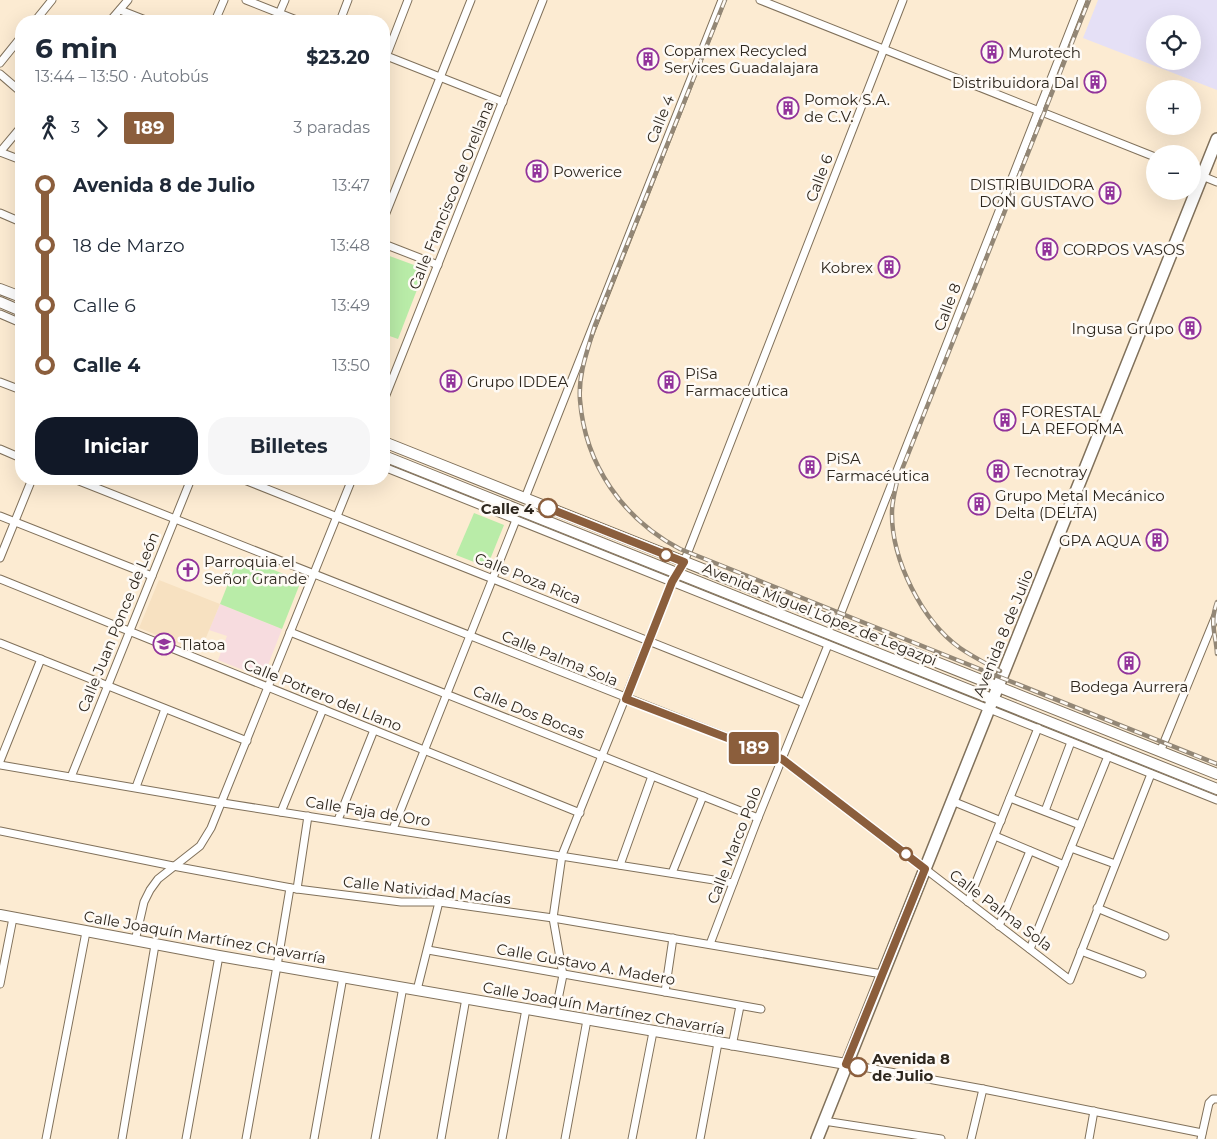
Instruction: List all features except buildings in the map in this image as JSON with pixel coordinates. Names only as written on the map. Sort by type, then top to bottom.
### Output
[{"type":"main road","name":"Avenida 8 de Julio","points":[[1201,167],[1217,139]]},
{"type":"main road","name":"Avenida 8 de Julio","points":[[817,1139],[991,704],[1187,200]]},
{"type":"main road","points":[[0,289],[15,295]]},
{"type":"main road","points":[[0,302],[15,308]]},
{"type":"main road","name":"Avenida Miguel López de Legazpi","points":[[390,444],[997,688],[1217,774]]},
{"type":"main road","name":"Avenida Miguel López de Legazpi","points":[[390,458],[675,577],[805,624],[991,704],[1217,789]]},
{"type":"main road","points":[[805,624],[809,612]]},
{"type":"main road","name":"Calle Joaquín Martínez Chavarría","points":[[0,916],[732,1046],[846,1064]]},
{"type":"street","points":[[40,15],[52,0]]},
{"type":"street","points":[[115,15],[128,0]]},
{"type":"street","points":[[218,15],[224,0]]},
{"type":"street","points":[[246,0],[284,15]]},
{"type":"street","points":[[279,13],[285,0]]},
{"type":"street","points":[[342,15],[348,0]]},
{"type":"street","points":[[390,45],[408,0]]},
{"type":"street","points":[[390,203],[471,0]]},
{"type":"street","name":"Calle Francisco de Orellana","points":[[390,385],[543,0]]},
{"type":"street","name":"Calle 4","points":[[525,498],[722,0]]},
{"type":"street","points":[[760,0],[1146,153]]},
{"type":"street","name":"Calle 6","points":[[563,975],[553,918],[562,855],[648,641],[675,577],[684,562],[903,0]]},
{"type":"street","name":"Calle 8","points":[[837,623],[1082,0]]},
{"type":"street","points":[[120,10],[133,15]]},
{"type":"street","points":[[0,63],[15,44]]},
{"type":"street","points":[[390,59],[503,102]]},
{"type":"street","points":[[0,74],[15,87]]},
{"type":"street","points":[[15,134],[0,152],[15,158]]},
{"type":"street","points":[[1201,176],[1217,182]]},
{"type":"street","points":[[0,213],[15,219]]},
{"type":"street","points":[[390,246],[438,265]]},
{"type":"street","points":[[0,314],[15,320]]},
{"type":"street","points":[[0,382],[15,388]]},
{"type":"street","points":[[0,449],[15,455]]},
{"type":"street","name":"Avenida Miguel López de Legazpi","points":[[390,469],[516,520],[675,577],[828,645],[991,704],[1038,728],[1217,800]]},
{"type":"street","points":[[0,558],[30,485]]},
{"type":"street","name":"Calle Palma Sola","points":[[89,485],[626,699],[782,759],[1070,980],[1081,951]]},
{"type":"street","name":"Calle Juan Ponce de León","points":[[71,776],[189,485]]},
{"type":"street","name":"Calle Poza Rica","points":[[257,485],[804,703]]},
{"type":"street","points":[[135,941],[144,902],[150,890],[158,879],[200,846],[212,828],[350,485]]},
{"type":"street","points":[[0,516],[152,576]]},
{"type":"street","points":[[393,829],[516,520]]},
{"type":"street","name":"Calle Potrero del Llano","points":[[0,579],[580,813]]},
{"type":"street","points":[[1160,752],[1217,613]]},
{"type":"street","name":"Calle Dos Bocas","points":[[290,632],[758,818]]},
{"type":"street","points":[[0,643],[247,741]]},
{"type":"street","name":"Calle Marco Polo","points":[[710,944],[758,818],[828,645]]},
{"type":"street","points":[[0,763],[41,659]]},
{"type":"street","points":[[136,787],[165,709]]},
{"type":"street","points":[[281,812],[323,710]]},
{"type":"street","points":[[968,902],[1038,728]]},
{"type":"street","points":[[338,820],[374,730]]},
{"type":"street","points":[[1045,811],[1071,742]]},
{"type":"street","points":[[1030,949],[1108,756]]},
{"type":"street","name":"Calle Faja de Oro","points":[[0,763],[223,803],[733,883]]},
{"type":"street","points":[[1142,974],[1081,951],[1151,774]]},
{"type":"street","points":[[620,865],[652,776]]},
{"type":"street","points":[[672,873],[703,796]]},
{"type":"street","points":[[1010,798],[1080,825]]},
{"type":"street","points":[[952,801],[1001,821]]},
{"type":"street","points":[[246,1139],[308,816]]},
{"type":"street","name":"Calle Natividad Macías","points":[[0,831],[293,889],[401,902],[439,902],[553,918],[882,974]]},
{"type":"street","points":[[994,836],[1064,865]]},
{"type":"street","points":[[1071,848],[1115,864]]},
{"type":"street","points":[[999,926],[1030,851]]},
{"type":"street","points":[[417,990],[439,902]]},
{"type":"street","points":[[1098,908],[1166,936]]},
{"type":"street","points":[[0,984],[13,918]]},
{"type":"street","points":[[46,1139],[86,932]]},
{"type":"street","points":[[665,992],[674,938]]},
{"type":"street","points":[[122,1139],[155,945]]},
{"type":"street","name":"Calle Gustavo A. Madero","points":[[428,950],[761,1009]]},
{"type":"street","points":[[186,1139],[219,956]]},
{"type":"street","points":[[555,1014],[563,975]]},
{"type":"street","points":[[314,1139],[343,977]]},
{"type":"street","points":[[375,1139],[403,987]]},
{"type":"street","points":[[441,1139],[466,998]]},
{"type":"street","points":[[732,1046],[740,1006]]},
{"type":"street","points":[[502,1139],[526,1009]]},
{"type":"street","points":[[565,1139],[587,1020]]},
{"type":"street","points":[[632,1139],[653,1032]]},
{"type":"street","points":[[700,1139],[718,1043]]},
{"type":"street","name":"Calle Joaquín Martínez Chavarría","points":[[846,1064],[1094,1111],[1202,1136]]},
{"type":"street","points":[[970,1139],[983,1089]]},
{"type":"street","points":[[1202,1136],[1209,1103],[1215,1099]]},
{"type":"street","points":[[1089,1139],[1094,1111]]},
{"type":"street","points":[[824,1121],[941,1139]]},
{"type":"shaded area","points":[[1098,0],[1217,0],[1217,90],[1201,84],[1201,80],[1191,80],[1165,70],[1201,70],[1201,15],[1146,15],[1146,62],[1083,38]]},
{"type":"shaded area","points":[[159,580],[220,604],[200,652],[139,628]]},
{"type":"shaded area","points":[[220,604],[282,629],[263,678],[218,660],[227,636],[209,630]]},
{"type":"green space","points":[[390,256],[425,269],[398,339],[390,336]]},
{"type":"green space","points":[[474,513],[504,525],[487,567],[456,555]]},
{"type":"green space","points":[[239,556],[301,581],[282,629],[220,604]]},
{"type":"railway","points":[[725,0],[595,325],[584,362],[580,390],[583,424],[599,468],[610,488],[641,522],[660,537],[680,549],[1217,764]]},
{"type":"railway","points":[[1000,671],[960,648],[946,636],[933,622],[911,588],[897,549],[893,530],[892,504],[897,482],[1089,0]]},
{"type":"railway","points":[[1217,602],[1213,616],[1217,654]]},
{"type":"bus line","name":"189","points":[[548,508],[684,562],[672,582],[626,699],[782,759],[925,869],[846,1064],[858,1067]]},
{"type":"place","name":"Murotech","points":[[992,52]]},
{"type":"place","name":"Copamex Recycled Services Guadalajara","points":[[648,59]]},
{"type":"place","name":"Distribuidora Dal","points":[[1095,82]]},
{"type":"place","name":"Pomok S.A. de C.V.","points":[[788,108]]},
{"type":"place","name":"Powerice","points":[[537,171]]},
{"type":"place","name":"DISTRIBUIDORA DON GUSTAVO","points":[[1110,193]]},
{"type":"place","name":"CORPOS VASOS","points":[[1047,249]]},
{"type":"place","name":"Kobrex","points":[[889,267]]},
{"type":"place","name":"Ingusa Grupo","points":[[1190,328]]},
{"type":"place","name":"Grupo IDDEA","points":[[451,381]]},
{"type":"place","name":"PiSa Farmaceutica","points":[[669,382]]},
{"type":"place","name":"FORESTAL LA REFORMA","points":[[1005,420]]},
{"type":"place","name":"PiSA Farmacéutica","points":[[810,467]]},
{"type":"place","name":"Tecnotray","points":[[998,471]]},
{"type":"place","name":"Grupo Metal Mecánico Delta (DELTA)","points":[[979,504]]},
{"type":"place","name":"Calle 4","points":[[548,508]]},
{"type":"place","name":"GPA AQUA","points":[[1157,540]]},
{"type":"place","name":"Parroquia el Señor Grande","points":[[188,570]]},
{"type":"place","name":"Tlatoa","points":[[164,644]]},
{"type":"place","name":"Bodega Aurrera","points":[[1129,663]]},
{"type":"place","name":"Avenida 8 de Julio","points":[[858,1067]]}]
